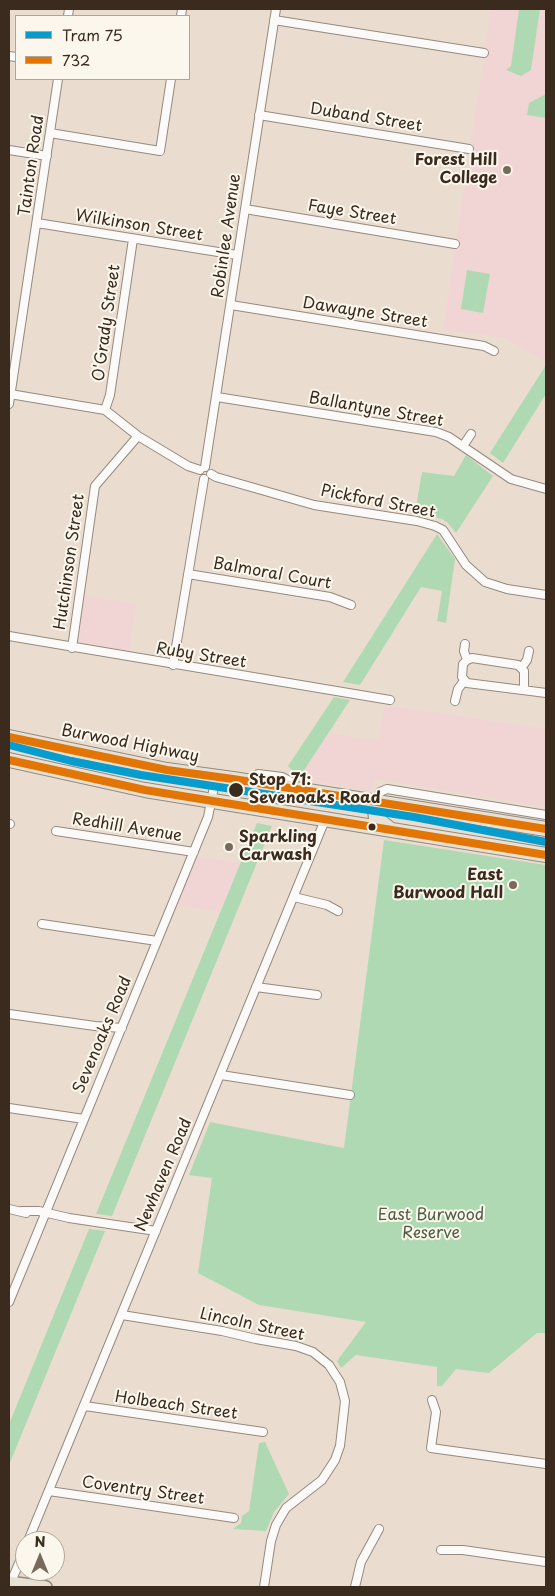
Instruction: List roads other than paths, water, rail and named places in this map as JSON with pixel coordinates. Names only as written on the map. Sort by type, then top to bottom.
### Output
[{"type":"highway","name":"Burwood Highway","points":[[9,737],[167,770],[546,829]]},
{"type":"highway","points":[[9,760],[134,788],[546,855]]},
{"type":"highway","points":[[376,802],[375,811],[377,819],[391,830]]},
{"type":"main road","points":[[10,1582],[46,1587]]},
{"type":"street","name":"Robinlee Avenue","points":[[202,468],[217,397],[237,255],[276,9]]},
{"type":"street","points":[[274,20],[484,53]]},
{"type":"street","name":"Tainton Road","points":[[9,404],[10,384],[37,223],[58,80]]},
{"type":"street","points":[[50,133],[160,151],[171,80]]},
{"type":"street","name":"Duband Street","points":[[259,115],[469,149]]},
{"type":"street","points":[[9,150],[46,156]]},
{"type":"street","name":"Faye Street","points":[[245,209],[455,244]]},
{"type":"street","name":"Wilkinson Street","points":[[37,223],[133,240],[237,255]]},
{"type":"street","name":"O'Grady Street","points":[[105,410],[110,395],[133,240]]},
{"type":"street","name":"Dawayne Street","points":[[231,305],[484,346],[494,351]]},
{"type":"street","points":[[10,394],[105,410],[138,436],[188,466],[208,468],[211,474],[210,477],[204,479]]},
{"type":"street","name":"Ballantyne Street","points":[[217,397],[436,432],[449,437],[511,479],[546,489]]},
{"type":"street","points":[[463,446],[471,434]]},
{"type":"street","name":"Hutchinson Street","points":[[72,648],[95,486],[138,436]]},
{"type":"street","points":[[202,468],[199,474],[204,479]]},
{"type":"street","name":"Pickford Street","points":[[211,474],[314,505],[417,521],[435,526],[443,530],[466,565],[485,582],[507,589],[546,595]]},
{"type":"street","points":[[174,665],[204,479]]},
{"type":"street","name":"Balmoral Court","points":[[188,574],[330,597],[351,605]]},
{"type":"street","name":"Ruby Street","points":[[9,636],[390,700]]},
{"type":"street","points":[[464,681],[462,671],[467,660],[464,651],[465,644]]},
{"type":"street","points":[[522,667],[527,660],[529,651]]},
{"type":"street","points":[[467,660],[478,658],[518,664],[524,672],[524,690]]},
{"type":"street","points":[[464,681],[473,685],[546,693]]},
{"type":"street","points":[[455,701],[458,688],[464,681]]},
{"type":"street","name":"Sevenoaks Road","points":[[9,1302],[210,812],[216,777]]},
{"type":"street","points":[[376,802],[380,792],[387,789],[546,815]]},
{"type":"street","name":"Newhaven Road","points":[[32,1531],[325,820]]},
{"type":"street","name":"Redhill Avenue","points":[[56,831],[194,852]]},
{"type":"street","points":[[294,897],[327,905],[338,911]]},
{"type":"street","points":[[42,924],[157,941]]},
{"type":"street","points":[[256,987],[317,995]]},
{"type":"street","points":[[9,1014],[120,1031]]},
{"type":"street","points":[[221,1075],[350,1095]]},
{"type":"street","points":[[9,1108],[84,1119]]},
{"type":"street","points":[[9,1209],[156,1231]]},
{"type":"street","name":"Lincoln Street","points":[[122,1316],[222,1331],[296,1346],[313,1352],[329,1365],[340,1382],[345,1400],[340,1446],[335,1460],[322,1480],[286,1508],[276,1525],[271,1541],[264,1587]]},
{"type":"street","points":[[432,1400],[436,1412],[431,1448],[546,1464]]},
{"type":"street","name":"Holbeach Street","points":[[85,1406],[263,1432]]},
{"type":"street","name":"Coventry Street","points":[[49,1491],[234,1518]]},
{"type":"street","points":[[355,1587],[361,1562],[378,1529]]},
{"type":"street","points":[[441,1550],[463,1550],[546,1562]]},
{"type":"tram line","name":"75","points":[[9,745],[71,761],[141,775],[414,817],[546,842]]},
{"type":"place","name":"Forest Hill College","points":[[507,170]]},
{"type":"place","name":"Stop 71: Sevenoaks Road","points":[[236,790]]},
{"type":"place","name":"Sparkling Carwash","points":[[229,847]]},
{"type":"place","name":"East Burwood Hall","points":[[513,885]]},
{"type":"park label","name":"East Burwood Reserve","points":[[431,1225]]}]
